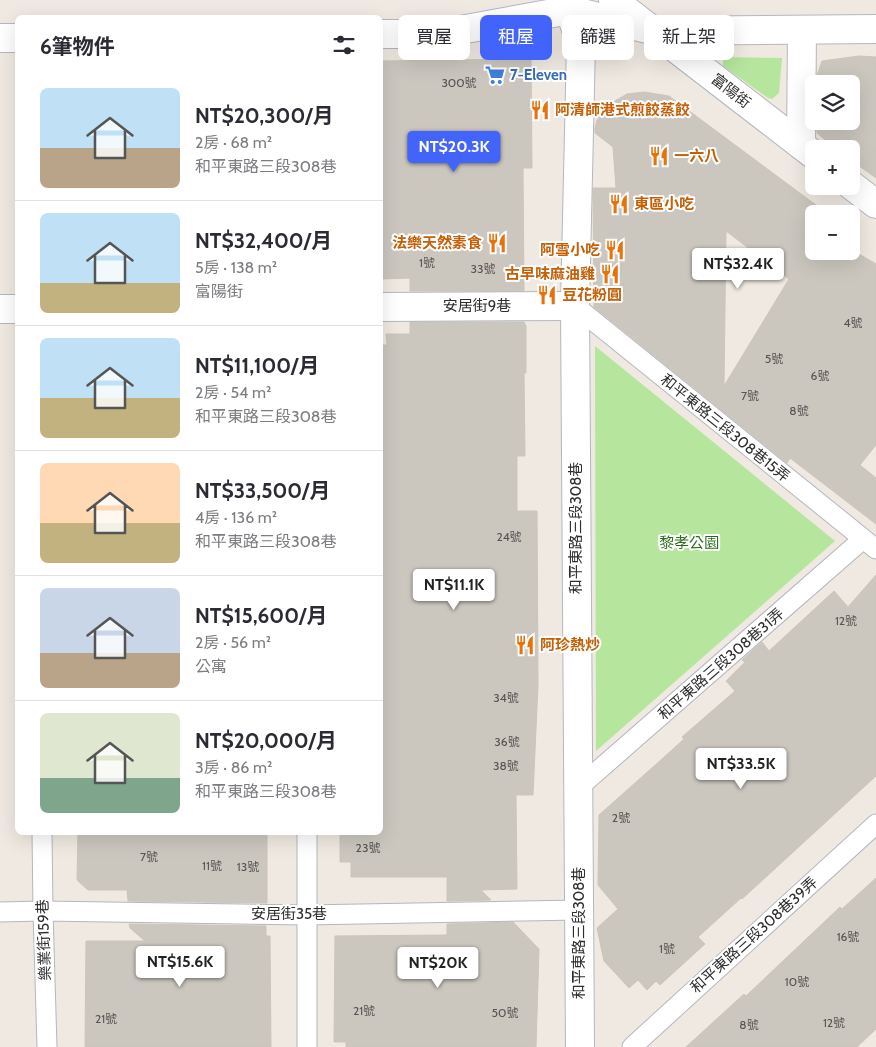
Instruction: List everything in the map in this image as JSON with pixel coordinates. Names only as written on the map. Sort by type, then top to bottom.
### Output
[{"type":"street","name":"富陽街","points":[[613,0],[644,23]]},
{"type":"street","points":[[383,34],[438,34],[568,5],[644,28]]},
{"type":"street","name":"和平東路三段308巷","points":[[568,5],[581,44],[575,306],[580,1047]]},
{"type":"street","points":[[734,30],[876,29]]},
{"type":"street","name":"富陽街","points":[[802,30],[807,140]]},
{"type":"street","points":[[0,38],[15,38]]},
{"type":"street","name":"富陽街","points":[[692,60],[805,148]]},
{"type":"street","points":[[860,192],[876,204]]},
{"type":"street","name":"安居街9巷","points":[[383,307],[575,306]]},
{"type":"street","points":[[0,309],[15,309]]},
{"type":"lane","name":"和平東路三段308巷15弄","points":[[575,306],[870,544]]},
{"type":"lane","name":"和平東路三段308巷31弄","points":[[578,788],[870,544]]},
{"type":"lane","name":"和平東路三段308巷39弄","points":[[632,1047],[876,824]]},
{"type":"lane","name":"樂業街159巷","points":[[42,835],[47,1047]]},
{"type":"lane","points":[[307,835],[307,1047]]},
{"type":"lane","name":"安居街35巷","points":[[0,912],[306,915],[578,910]]},
{"type":"green space","points":[[734,57],[782,58],[779,93],[772,99],[768,98],[723,66],[723,60],[734,60]]},
{"type":"green space","name":"黎孝公園","points":[[595,346],[835,541],[596,751]]},
{"type":"building","points":[[859,56],[876,57],[876,178],[860,166],[860,140],[825,140],[817,133],[817,130],[860,130],[860,75],[817,75],[822,61]]},
{"type":"building","points":[[531,60],[532,168],[523,168],[524,291],[410,291],[410,278],[383,279],[383,61]]},
{"type":"building","points":[[644,92],[669,96],[816,205],[805,205],[805,260],[860,260],[860,255],[876,264],[876,445],[860,465],[876,478],[876,524],[790,458],[787,463],[594,307],[593,188],[616,188],[613,147],[595,133],[597,120],[608,105],[627,94]],"holes":[[[726,231],[789,279],[724,386]]]},
{"type":"building","points":[[410,322],[524,322],[526,326],[526,373],[524,373],[525,456],[517,456],[517,511],[537,511],[538,685],[533,795],[516,795],[517,889],[481,890],[491,900],[447,901],[447,877],[351,877],[351,862],[340,862],[340,835],[383,835],[383,345],[387,345],[386,334],[410,334]]},
{"type":"building","points":[[876,575],[876,776],[698,937],[705,944],[660,985],[656,981],[647,990],[638,980],[629,988],[604,961],[597,928],[618,909],[598,885],[599,815],[684,739],[682,737],[735,691],[726,681],[745,662],[742,660],[762,642],[769,651],[834,591],[848,607]]},
{"type":"building","points":[[78,835],[267,835],[267,903],[128,901],[127,890],[88,890],[77,880]]},
{"type":"building","points":[[876,878],[876,1029],[857,1047],[686,1047],[744,994],[746,996],[840,907],[842,909]]},
{"type":"building","points":[[513,922],[539,949],[536,1047],[346,1047],[346,1042],[334,1042],[335,936],[447,935],[447,924]]},
{"type":"building","points":[[129,924],[266,926],[266,936],[270,936],[271,1047],[85,1047],[86,941],[145,941],[130,928]]},
{"type":"place","name":"7-Eleven","points":[[495,75]]},
{"type":"place","name":"阿清師港式煎餃蒸餃","points":[[540,110]]},
{"type":"place","name":"一六八","points":[[659,156]]},
{"type":"place","name":"東區小吃","points":[[619,204]]},
{"type":"place","name":"法樂天然素食","points":[[497,243]]},
{"type":"place","name":"阿雪小吃","points":[[615,250]]},
{"type":"place","name":"古早味麻油雞","points":[[610,274]]},
{"type":"place","name":"豆花粉圓","points":[[547,295]]},
{"type":"place","name":"阿珍熱炒","points":[[525,645]]}]
